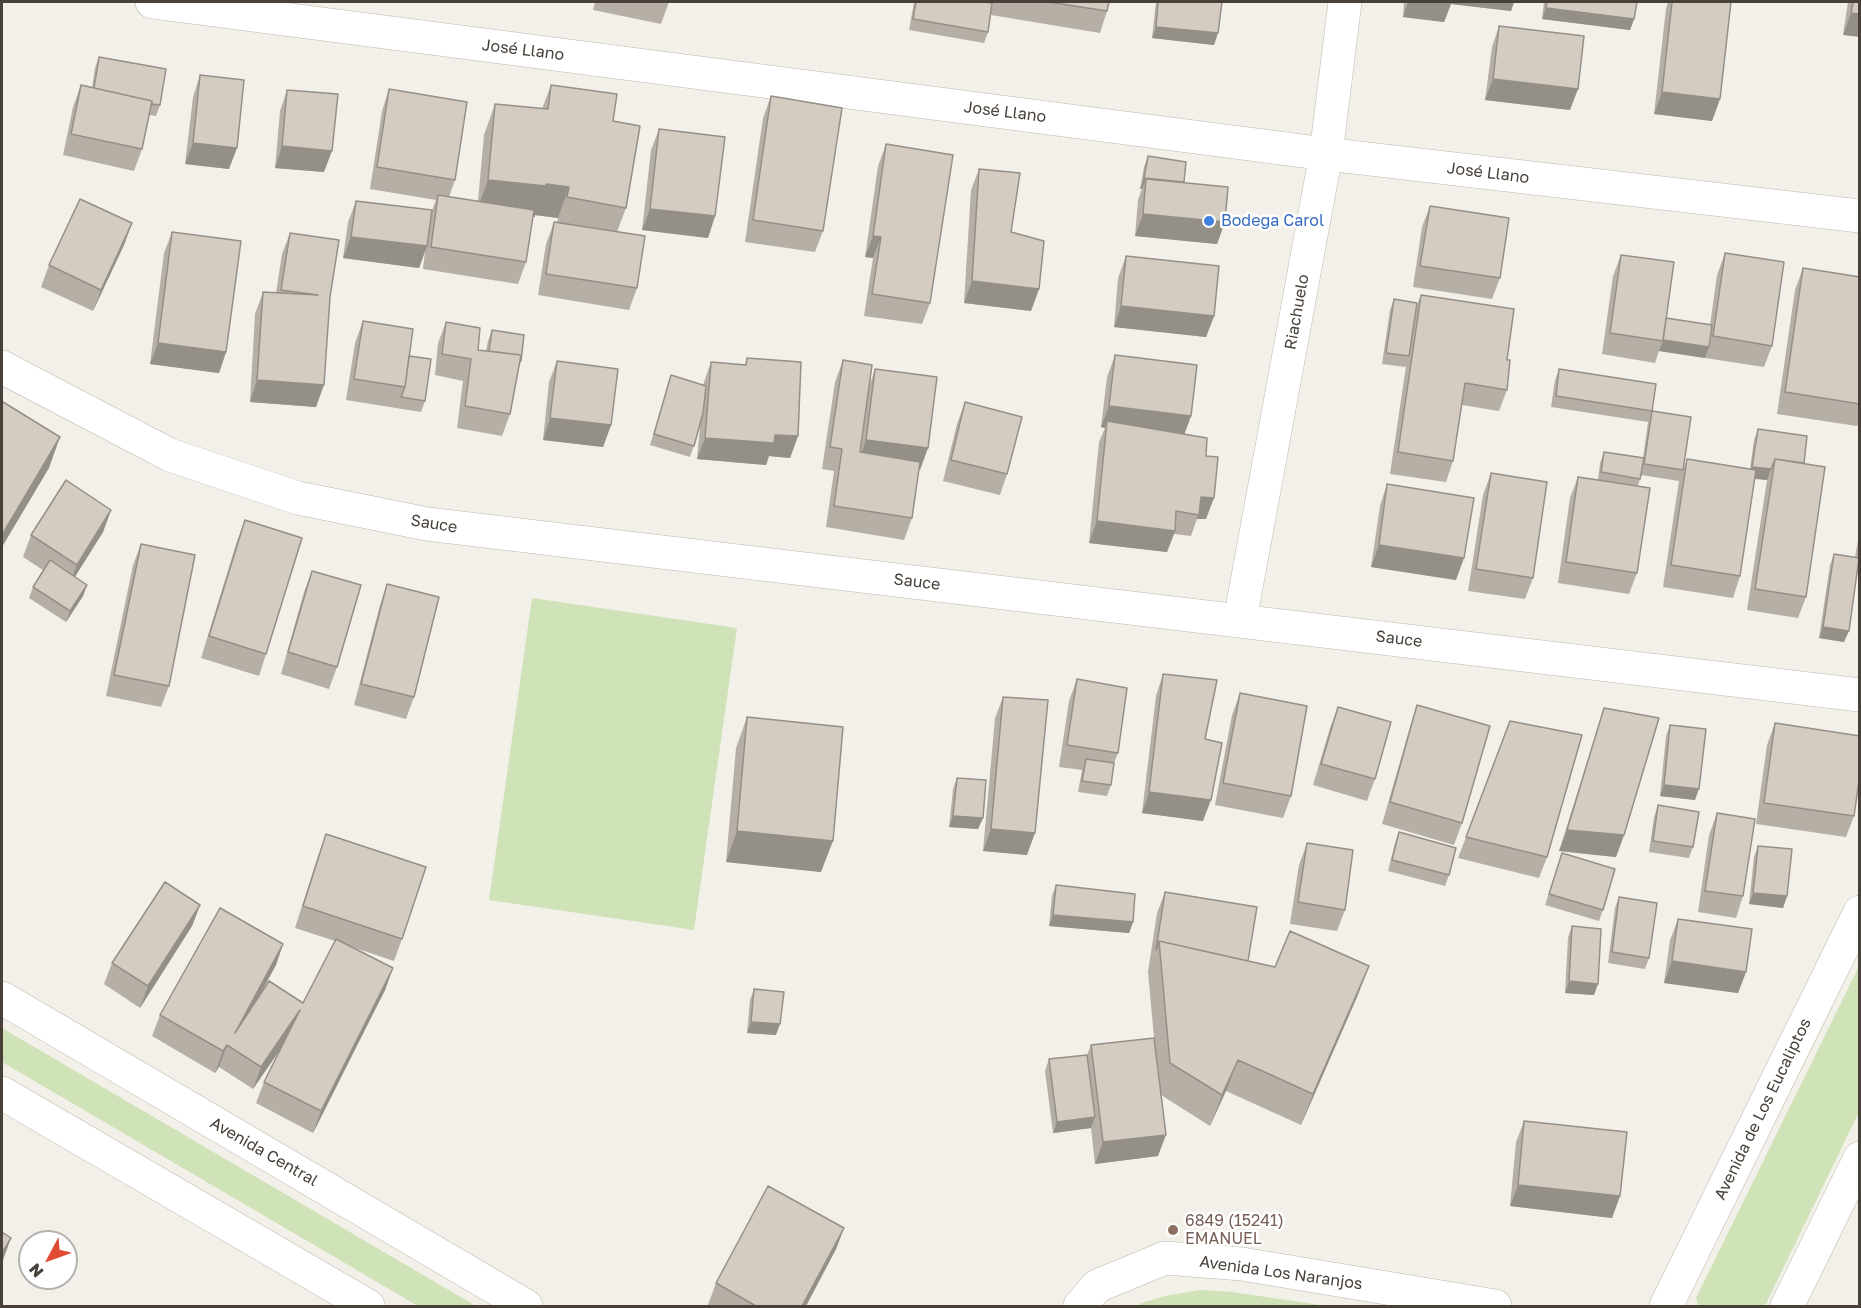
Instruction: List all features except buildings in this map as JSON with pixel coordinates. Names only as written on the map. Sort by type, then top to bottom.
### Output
[{"type":"street","name":"José Llano","points":[[152,2],[1326,154],[1860,216]]},
{"type":"street","name":"Riachuelo","points":[[1240,620],[1326,154],[1345,2]]},
{"type":"street","name":"Sauce","points":[[2,367],[170,455],[298,498],[427,524],[1860,695]]},
{"type":"street","name":"Avenida de Los Eucaliptos","points":[[1666,1306],[1860,912]]},
{"type":"street","name":"Avenida Central","points":[[2,998],[526,1306]]},
{"type":"street","points":[[2,1093],[368,1306]]},
{"type":"street","points":[[1787,1306],[1860,1158]]},
{"type":"street","name":"Avenida Los Naranjos","points":[[1080,1306],[1096,1287],[1165,1258],[1242,1264],[1495,1306]]},
{"type":"green space","points":[[532,598],[737,628],[694,930],[489,900]]},
{"type":"green space","points":[[1859,966],[1859,1112],[1765,1306],[1698,1306],[1696,1298]]},
{"type":"green space","points":[[2,1028],[476,1306],[418,1306],[2,1062]]},
{"type":"green space","points":[[1201,1290],[1232,1292],[1328,1306],[1136,1306],[1165,1296]]},
{"type":"place","name":"Bodega Carol","points":[[1209,221]]},
{"type":"place","name":"6849 (15241) EMANUEL","points":[[1173,1230]]}]
